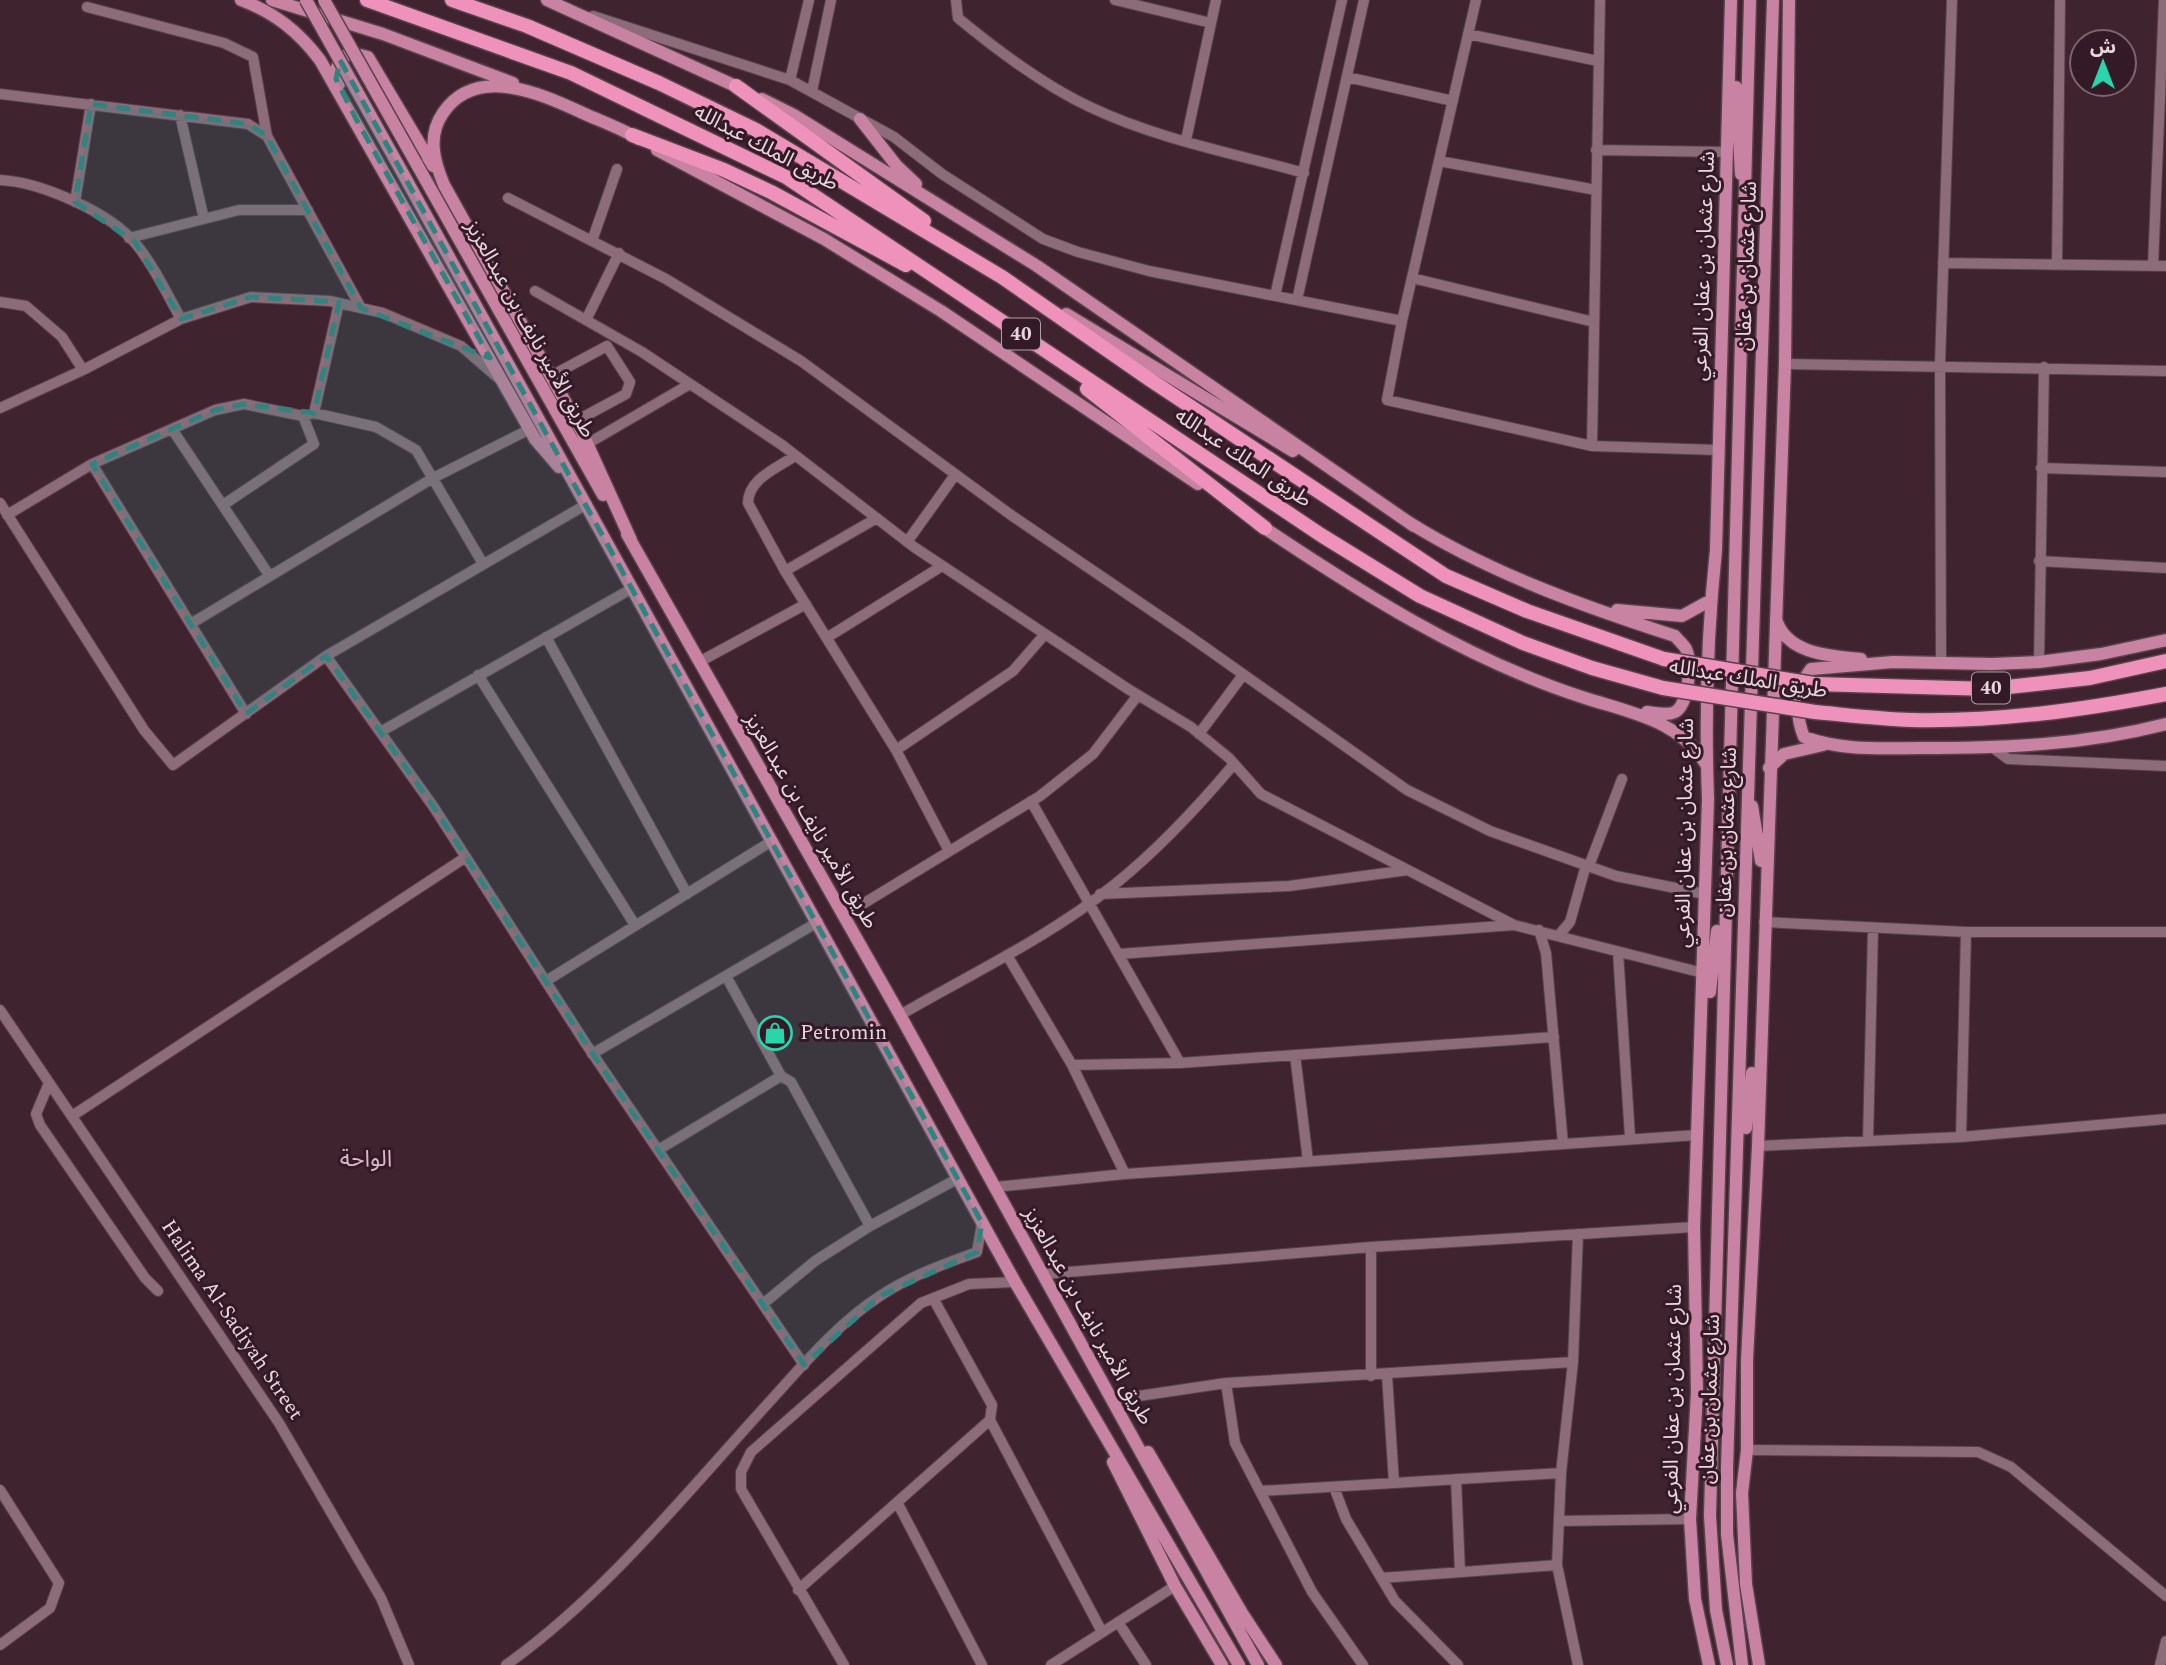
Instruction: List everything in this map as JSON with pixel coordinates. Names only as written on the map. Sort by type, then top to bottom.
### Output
[{"type":"highway","name":"طريق الملك عبدالله","points":[[368,0],[571,74],[786,177],[1310,528],[1420,596],[1523,643],[1592,668],[1663,688],[1815,712],[1909,720],[1991,719],[2102,706],[2166,694]]},
{"type":"highway","name":"طريق الملك عبدالله","points":[[452,0],[527,26],[659,82],[756,130],[1002,277],[1240,440],[1446,576],[1540,616],[1664,659],[1814,684],[1990,689],[2090,678],[2166,661]]},
{"type":"highway","points":[[736,86],[1002,277]]},
{"type":"highway","points":[[632,135],[724,170],[771,192],[979,305],[1265,528]]},
{"type":"main road","points":[[241,0],[278,18],[305,41],[355,117],[530,429],[577,487]]},
{"type":"main road","points":[[272,0],[383,34],[536,92],[632,135],[824,239],[941,311],[1265,528],[1400,614],[1460,646],[1544,685],[1661,722],[1685,737],[1707,766]]},
{"type":"main road","name":"طريق الأمير نايف بن عبدالعزيز","points":[[306,0],[818,922],[957,1179],[1155,1518],[1194,1592],[1239,1665]]},
{"type":"main road","name":"طريق الأمير نايف بن عبدالعزيز","points":[[324,0],[550,405],[631,540],[900,1016],[1044,1274],[1216,1595],[1258,1665]]},
{"type":"main road","points":[[547,0],[794,115],[1037,266],[1414,526]]},
{"type":"main road","name":"شارع عثمان بن عفان الفرعي","points":[[1709,1665],[1695,1599],[1690,1518],[1697,1392],[1694,1227],[1731,0]]},
{"type":"main road","name":"شارع عثمان بن عفان","points":[[1727,1665],[1716,1610],[1710,1516],[1751,0]]},
{"type":"main road","points":[[1774,0],[1780,36],[1780,132],[1785,195]]},
{"type":"main road","name":"شارع عثمان بن عفان","points":[[1742,1665],[1732,1599],[1727,1534],[1747,772],[1757,554],[1774,0]]},
{"type":"main road","points":[[1759,1665],[1746,1584],[1742,1493],[1747,1450],[1747,1360],[1758,1146],[1768,768],[1785,364],[1789,0]]},
{"type":"main road","points":[[1731,20],[1739,164],[1746,199]]},
{"type":"main road","points":[[355,117],[335,72],[341,58],[352,53],[368,57],[374,62],[576,421],[631,540]]},
{"type":"main road","points":[[444,185],[434,155],[433,141],[441,115],[451,103],[481,87],[536,92]]},
{"type":"main road","points":[[860,119],[896,165],[937,204]]},
{"type":"main road","points":[[1002,277],[1414,526],[1507,575],[1675,636],[1686,649],[1688,676],[1685,701],[1677,711],[1661,714],[1606,705]]},
{"type":"main road","points":[[1596,607],[1682,616],[1711,600]]},
{"type":"main road","points":[[1774,611],[1779,631],[1791,643],[1813,652],[1892,662]]},
{"type":"main road","points":[[2166,640],[2101,654],[2039,662],[1892,662],[1811,670],[1804,679],[1798,706],[1799,726],[1804,737],[1824,744],[1859,748],[2051,745],[2166,724]]},
{"type":"main road","points":[[1768,768],[1776,757],[1824,744]]},
{"type":"main road","points":[[1747,772],[1765,889]]},
{"type":"main road","points":[[1698,1100],[1726,847]]},
{"type":"main road","points":[[1735,1226],[1761,995]]},
{"type":"main road","points":[[1112,1400],[1160,1470],[1241,1613],[1276,1665]]},
{"type":"main road","points":[[1090,1410],[1130,1498],[1175,1586],[1222,1665]]},
{"type":"street","points":[[790,80],[808,0]]},
{"type":"street","points":[[812,91],[831,0]]},
{"type":"street","points":[[956,0],[958,18],[999,52],[1089,106],[1146,130],[1304,173]]},
{"type":"street","points":[[1115,0],[1211,23]]},
{"type":"street","points":[[1186,141],[1216,0]]},
{"type":"street","points":[[1275,296],[1342,0]]},
{"type":"street","points":[[1297,300],[1364,0]]},
{"type":"street","points":[[1476,0],[1402,321],[1387,400],[1592,446],[1718,450]]},
{"type":"street","points":[[1592,446],[1600,0]]},
{"type":"street","points":[[1941,661],[1940,364],[1952,0]]},
{"type":"street","points":[[2057,264],[2060,0]]},
{"type":"street","points":[[2153,266],[2164,0]]},
{"type":"street","points":[[87,6],[224,43],[253,57],[267,136],[361,308]]},
{"type":"street","points":[[564,6],[790,80],[894,137],[942,174],[1043,239],[1077,252],[1149,271],[1402,321]]},
{"type":"street","points":[[1468,34],[1598,61]]},
{"type":"street","points":[[1347,77],[1453,102]]},
{"type":"street","points":[[0,94],[248,124],[267,136]]},
{"type":"street","points":[[75,202],[91,104]]},
{"type":"street","points":[[180,115],[204,219]]},
{"type":"street","points":[[1596,150],[1726,152]]},
{"type":"street","points":[[1439,161],[1596,190]]},
{"type":"street","points":[[592,241],[617,169]]},
{"type":"street","points":[[0,180],[48,190],[75,202],[95,212],[135,242],[181,319]]},
{"type":"street","points":[[508,198],[619,253],[801,361],[955,475],[1407,790],[1490,831],[1616,876],[1705,894]]},
{"type":"street","points":[[129,238],[239,210],[308,211]]},
{"type":"street","points":[[586,320],[619,253]]},
{"type":"street","points":[[1943,263],[2166,266]]},
{"type":"street","points":[[1412,278],[1594,322]]},
{"type":"street","points":[[535,291],[690,384],[796,456],[907,542],[1199,734],[1234,764],[1261,794],[1514,925]]},
{"type":"street","points":[[0,408],[83,370],[181,319],[251,297],[339,303],[383,313],[461,346],[504,383]]},
{"type":"street","points":[[0,302],[26,306],[62,337],[83,370]]},
{"type":"street","points":[[314,414],[339,303]]},
{"type":"street","points":[[551,376],[607,346],[630,382],[626,394],[576,421]]},
{"type":"street","points":[[1785,364],[1940,364],[2166,371]]},
{"type":"street","points":[[2039,662],[2044,367]]},
{"type":"street","points":[[587,444],[690,384]]},
{"type":"street","points":[[7,515],[92,464],[215,410],[244,404],[303,416],[314,414],[376,427],[416,450],[482,562]]},
{"type":"street","points":[[223,505],[314,444],[303,416]]},
{"type":"street","points":[[173,429],[269,575]]},
{"type":"street","points":[[192,623],[433,478],[530,429]]},
{"type":"street","points":[[796,456],[757,482],[748,493],[748,503],[785,571],[896,750],[949,851]]},
{"type":"street","points":[[92,464],[246,714]]},
{"type":"street","points":[[2041,468],[2166,472]]},
{"type":"street","points":[[907,542],[955,475]]},
{"type":"street","points":[[0,503],[144,730],[173,765],[326,656],[482,562],[587,505]]},
{"type":"street","points":[[785,571],[877,518]]},
{"type":"street","points":[[2039,562],[2166,568]]},
{"type":"street","points":[[828,637],[942,566]]},
{"type":"street","points":[[382,731],[631,589]]},
{"type":"street","points":[[699,662],[806,604]]},
{"type":"street","points":[[896,750],[1013,671],[1045,634]]},
{"type":"street","points":[[546,637],[687,894]]},
{"type":"street","points":[[326,656],[382,731],[593,1054],[804,1365]]},
{"type":"street","points":[[478,675],[635,925]]},
{"type":"street","points":[[1199,734],[1243,675]]},
{"type":"street","points":[[843,916],[1031,801],[1093,754],[1138,695]]},
{"type":"street","points":[[1992,747],[2008,759],[2166,766]]},
{"type":"street","points":[[900,1016],[1007,954],[1100,894],[1183,824],[1234,764]]},
{"type":"street","points":[[1559,935],[1570,922],[1588,866],[1622,779]]},
{"type":"street","points":[[1031,801],[1090,900],[1180,1063]]},
{"type":"street","points":[[546,981],[772,841]]},
{"type":"street","points":[[72,1116],[466,857]]},
{"type":"street","points":[[1100,894],[1289,886],[1408,870]]},
{"type":"street","points":[[593,1054],[818,922]]},
{"type":"street","points":[[1764,922],[1966,932],[2166,932]]},
{"type":"street","points":[[1119,954],[1514,925],[1703,973]]},
{"type":"street","points":[[1868,1141],[1873,929]]},
{"type":"street","points":[[1539,930],[1546,953],[1563,1144]]},
{"type":"street","points":[[1961,1137],[1966,932]]},
{"type":"street","points":[[1618,952],[1630,1137]]},
{"type":"street","points":[[1007,954],[1072,1065],[1125,1174]]},
{"type":"street","points":[[726,976],[781,1076],[791,1082],[870,1226]]},
{"type":"street","name":"Halima Al-Sadiyah Street","points":[[0,1010],[286,1435],[381,1598],[409,1665]]},
{"type":"street","points":[[1072,1065],[1180,1063],[1554,1037]]},
{"type":"street","points":[[1295,1055],[1308,1161]]},
{"type":"street","points":[[658,1150],[781,1076]]},
{"type":"street","points":[[49,1083],[36,1114],[40,1125],[145,1278],[158,1291]]},
{"type":"street","points":[[1758,1146],[1961,1137],[2166,1119]]},
{"type":"street","points":[[995,1187],[1125,1174],[1630,1137],[1697,1135]]},
{"type":"street","points":[[763,1304],[815,1261],[870,1226],[957,1179]]},
{"type":"street","points":[[506,1665],[584,1598],[642,1543],[842,1327],[880,1296],[931,1269],[977,1252],[982,1223]]},
{"type":"street","points":[[1044,1274],[1371,1247],[1694,1227]]},
{"type":"street","points":[[1577,1234],[1573,1362],[1561,1473],[1557,1565],[1578,1665]]},
{"type":"street","points":[[1371,1247],[1371,1376]]},
{"type":"street","points":[[844,1665],[741,1489],[741,1472],[751,1452],[832,1378],[921,1303],[969,1284],[1015,1282]]},
{"type":"street","points":[[933,1298],[992,1405],[990,1420],[1102,1632]]},
{"type":"street","points":[[1112,1400],[1226,1383],[1573,1362]]},
{"type":"street","points":[[1387,1375],[1394,1483]]},
{"type":"street","points":[[1226,1383],[1235,1443],[1312,1592],[1363,1665]]},
{"type":"street","points":[[798,1590],[990,1420]]},
{"type":"street","points":[[1747,1450],[1978,1452],[2011,1467],[2166,1596]]},
{"type":"street","points":[[1260,1491],[1561,1473]]},
{"type":"street","points":[[1456,1479],[1460,1572]]},
{"type":"street","points":[[1334,1487],[1346,1518],[1395,1601],[1458,1665]]},
{"type":"street","points":[[0,1490],[59,1583],[50,1608],[0,1644]]},
{"type":"street","points":[[897,1502],[982,1665]]},
{"type":"street","points":[[1559,1521],[1690,1518]]},
{"type":"street","points":[[1381,1578],[1557,1565]]},
{"type":"street","points":[[1051,1665],[1175,1586]]},
{"type":"street","points":[[1118,1622],[1146,1665]]},
{"type":"street","points":[[2160,1665],[2166,1641]]},
{"type":"highlighted area","points":[[340,60],[982,1223],[977,1252],[880,1296],[804,1365],[586,1044],[433,806],[326,656],[246,714],[92,464],[215,410],[244,404],[314,413],[339,302],[251,297],[181,319],[135,242],[75,202],[91,104],[248,124],[267,136],[361,308],[490,358],[355,117],[336,79]]},
{"type":"place","name":"Petromin","points":[[775,1033]]},
{"type":"district","name":"الواحة","points":[[366,1159]]}]
